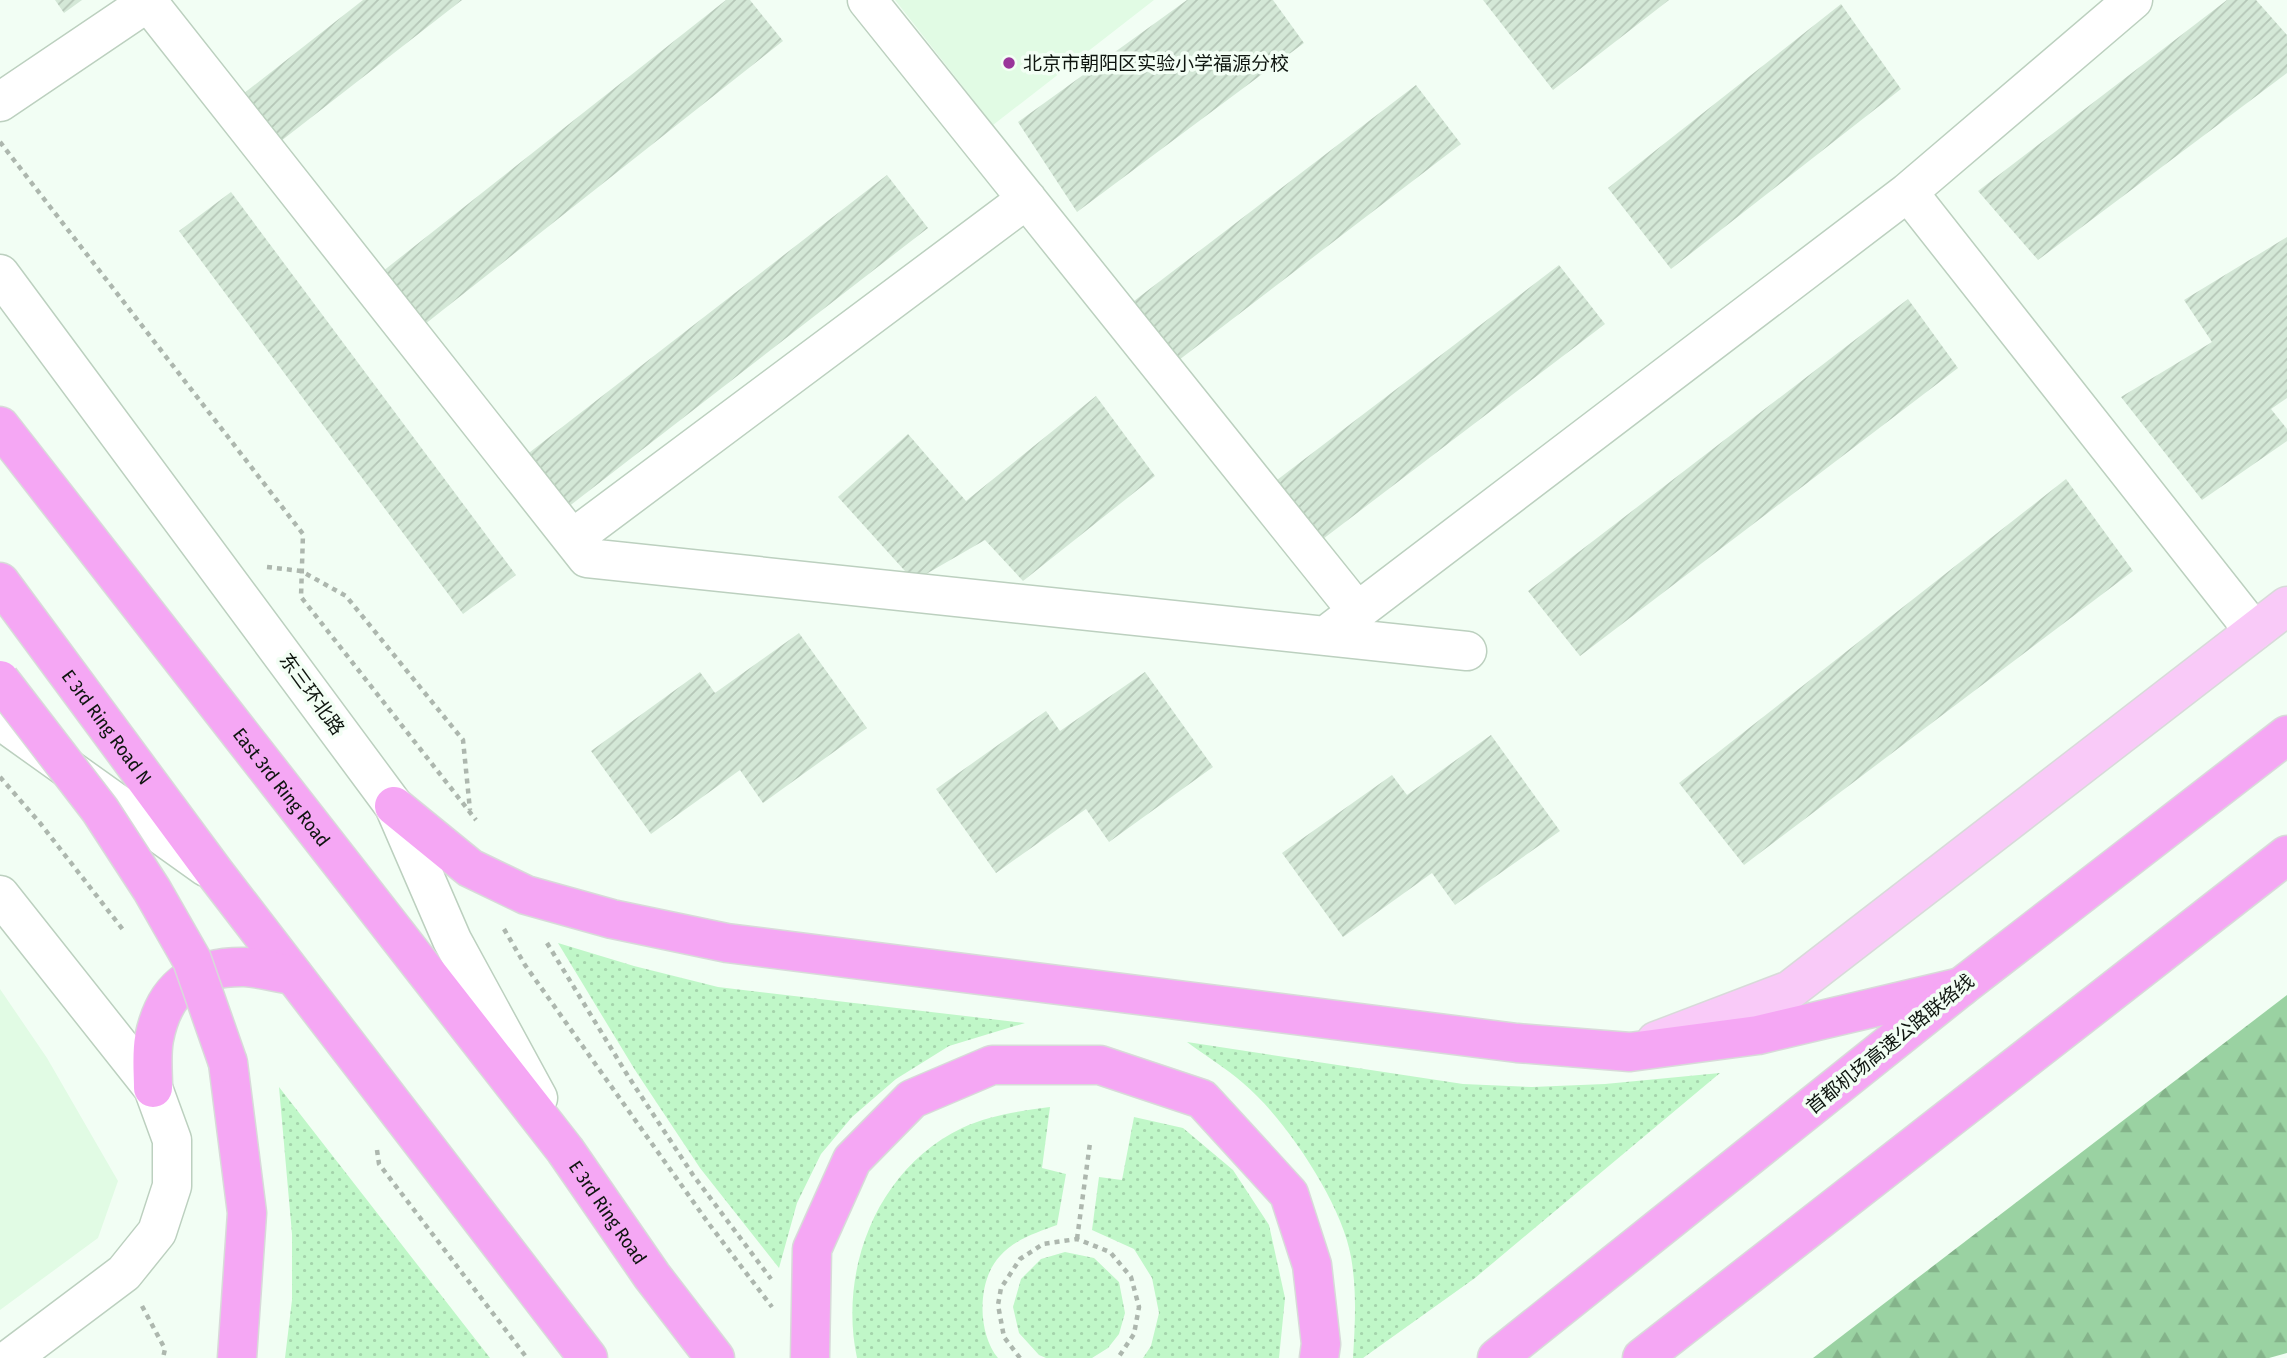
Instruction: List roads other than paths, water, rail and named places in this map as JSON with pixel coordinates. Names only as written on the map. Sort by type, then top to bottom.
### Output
[{"type":"highway","name":"East 3rd Ring Road","points":[[0,426],[565,1150]]},
{"type":"highway","name":"E 3rd Ring Road N","points":[[0,582],[215,873]]},
{"type":"highway","points":[[0,680],[100,810],[152,890],[192,960],[228,1063],[247,1213],[237,1358]]},
{"type":"highway","name":"首都机场高速公路联络线","points":[[1497,1358],[1961,987],[2287,735]]},
{"type":"highway","points":[[394,806],[470,868],[526,895],[612,919],[726,943],[1517,1043],[1630,1052],[1758,1035],[1961,987]]},
{"type":"highway","points":[[1642,1358],[2287,855]]},
{"type":"highway","points":[[215,873],[582,1351]]},
{"type":"highway","points":[[153,1088],[153,1042],[162,1009],[177,986],[209,971],[246,967],[293,975]]},
{"type":"highway","points":[[809,1348],[812,1249],[852,1160],[912,1099],[992,1065],[1100,1065],[1202,1099],[1289,1194],[1312,1265],[1321,1344],[1320,1358]]},
{"type":"highway","name":"E 3rd Ring Road","points":[[565,1150],[652,1276],[715,1358]]},
{"type":"main road","points":[[1630,1052],[1790,990],[2287,606]]},
{"type":"street","points":[[867,0],[1357,611]]},
{"type":"street","points":[[1325,636],[1908,192],[2133,0]]},
{"type":"street","points":[[0,102],[149,1],[587,558],[1467,651]]},
{"type":"street","points":[[1908,192],[2254,631]]},
{"type":"street","points":[[572,540],[1027,200]]},
{"type":"street","name":"东三环北路","points":[[0,274],[394,806],[452,940],[565,1150]]},
{"type":"street","points":[[0,720],[215,873]]},
{"type":"street","points":[[0,895],[153,1088],[172,1140],[172,1186],[157,1232],[124,1273],[12,1358]]},
{"type":"place","name":"北京市朝阳区实验小学福源分校","points":[[1009,63]]}]
